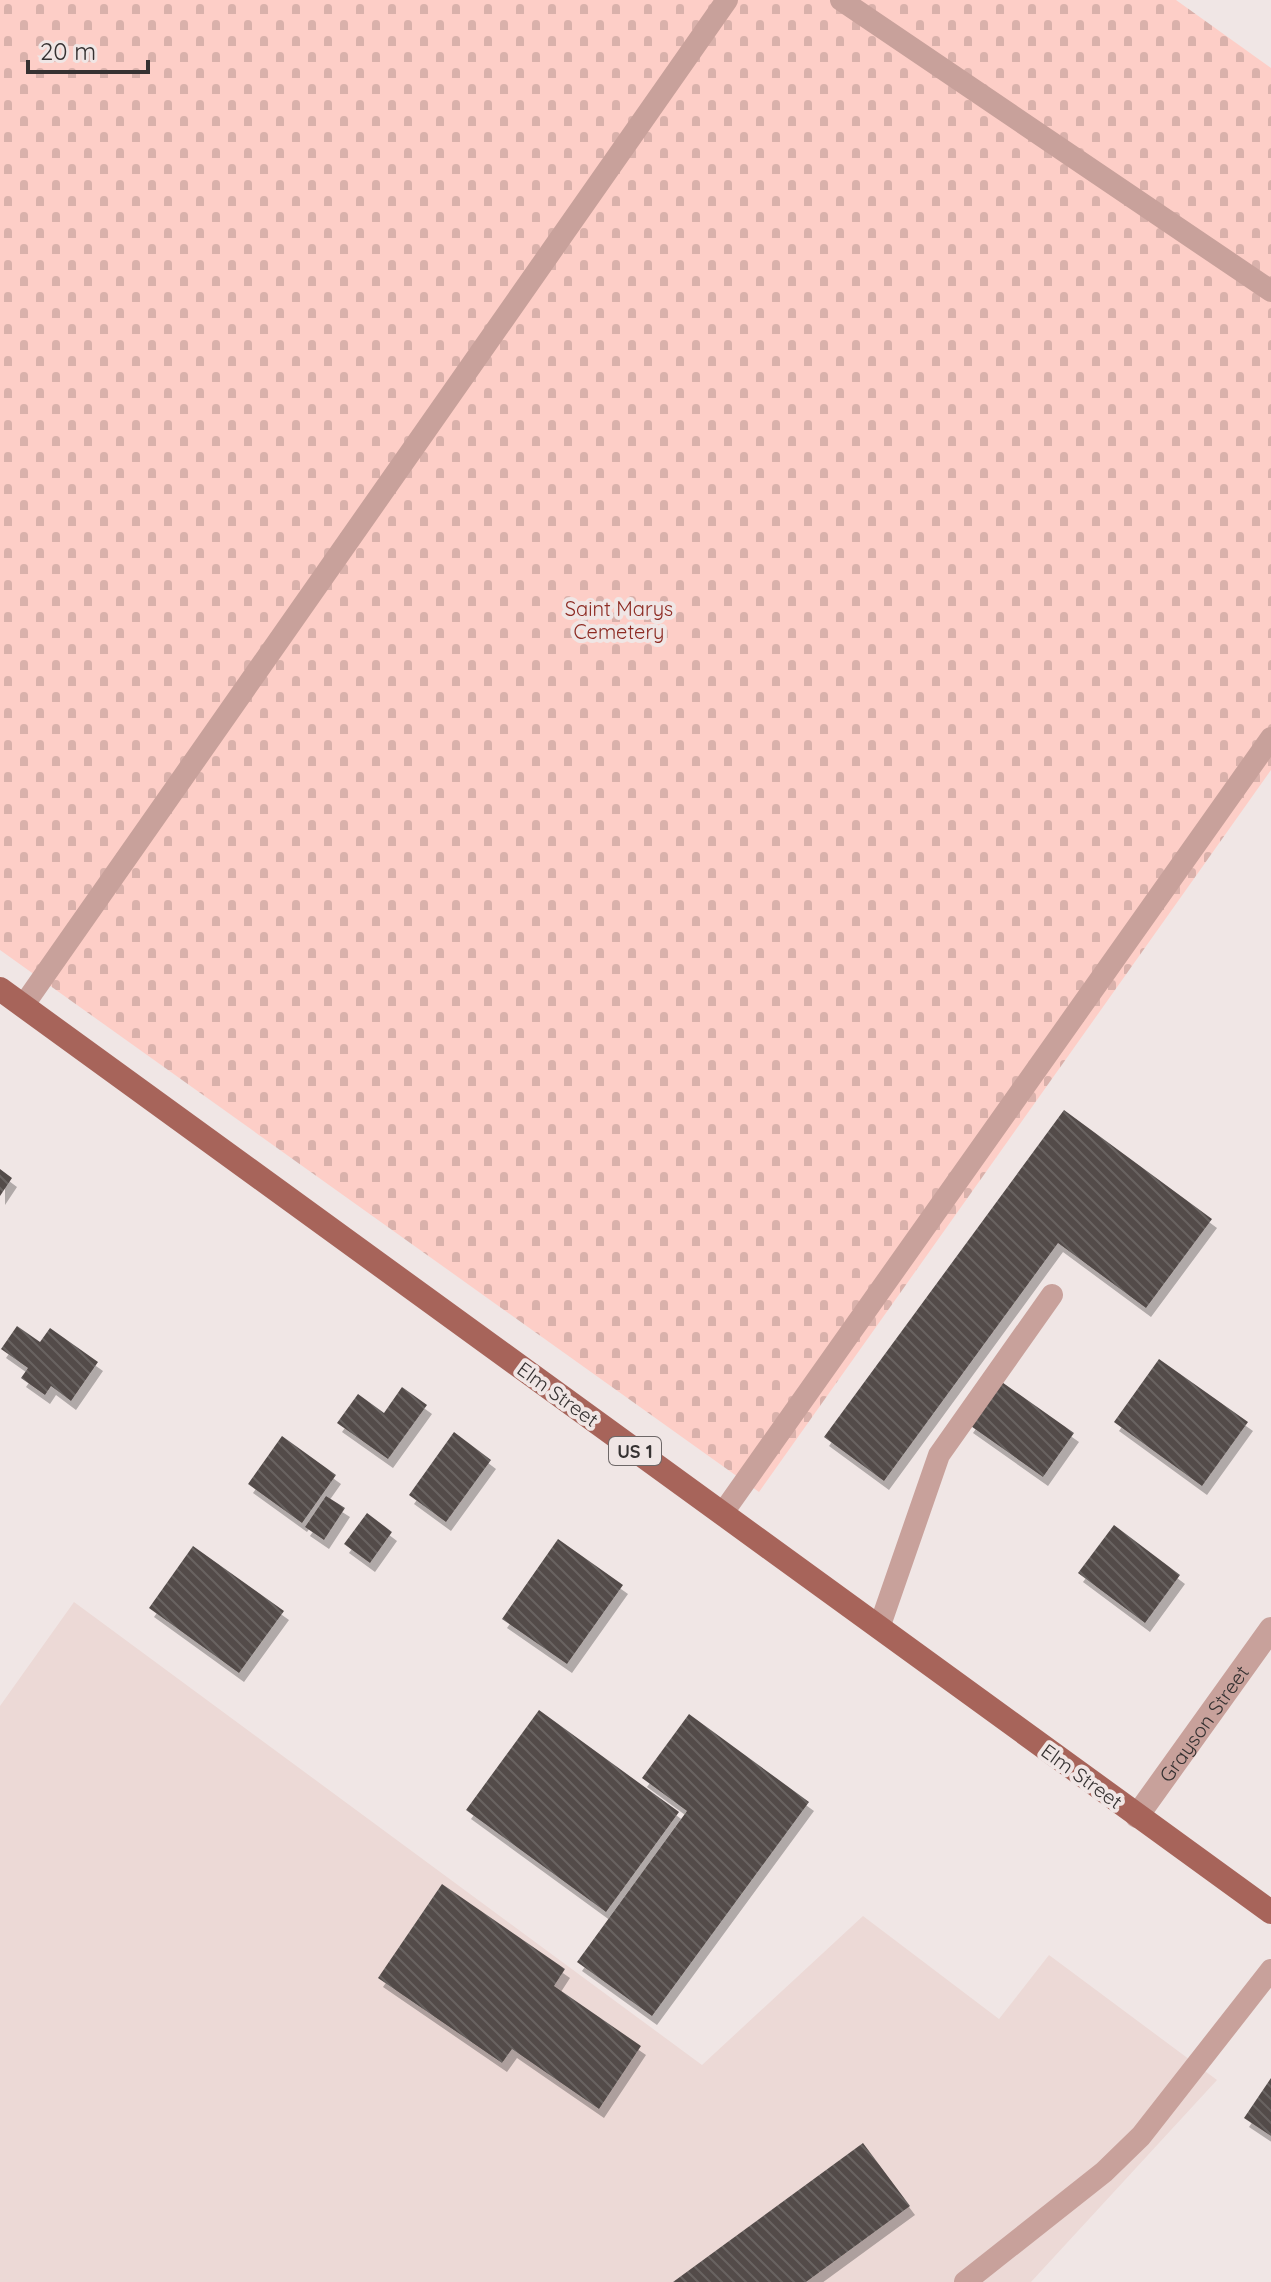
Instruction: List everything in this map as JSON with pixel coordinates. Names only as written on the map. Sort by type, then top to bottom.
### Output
[{"type":"main road","name":"Elm Street","points":[[0,989],[1271,1912]]},
{"type":"street","name":"Grayson Street","points":[[1137,1816],[1271,1629]]},
{"type":"lane","points":[[23,1006],[727,0]]},
{"type":"lane","points":[[841,0],[1271,291]]},
{"type":"lane","points":[[722,1514],[1271,738]]},
{"type":"lane","points":[[879,1628],[939,1455],[1052,1295]]},
{"type":"lane","points":[[965,2282],[1104,2172],[1141,2136],[1271,1970]]},
{"type":"shaded area","points":[[74,1602],[702,2065],[863,1916],[999,2019],[1049,1955],[1217,2080],[1031,2282],[0,2282],[0,1706]]},
{"type":"green space","name":"Saint Marys Cemetery","points":[[0,0],[1176,0],[1271,68],[1271,770],[759,1492],[0,950]]},
{"type":"building","points":[[1064,1110],[1212,1219],[1146,1308],[1058,1243],[884,1481],[824,1437]]},
{"type":"building","points":[[0,1169],[12,1178],[0,1196]]},
{"type":"building","points":[[17,1326],[40,1342],[50,1328],[98,1362],[71,1401],[51,1386],[45,1395],[21,1378],[28,1368],[1,1349]]},
{"type":"building","points":[[1159,1359],[1248,1422],[1202,1486],[1114,1422]]},
{"type":"building","points":[[999,1380],[1074,1433],[1043,1477],[968,1424]]},
{"type":"building","points":[[402,1387],[427,1405],[388,1459],[337,1423],[358,1394],[384,1413]]},
{"type":"building","points":[[454,1432],[491,1460],[446,1522],[409,1495]]},
{"type":"building","points":[[282,1436],[336,1475],[302,1523],[248,1484]]},
{"type":"building","points":[[326,1496],[345,1508],[324,1540],[305,1527]]},
{"type":"building","points":[[367,1513],[392,1532],[370,1563],[344,1544]]},
{"type":"building","points":[[1114,1525],[1180,1575],[1145,1623],[1078,1573]]},
{"type":"building","points":[[558,1539],[623,1585],[567,1664],[502,1619]]},
{"type":"building","points":[[193,1546],[284,1611],[239,1673],[149,1608]]},
{"type":"building","points":[[539,1710],[679,1812],[606,1912],[466,1810]]},
{"type":"building","points":[[689,1714],[809,1802],[652,2016],[577,1962],[687,1811],[642,1778]]},
{"type":"building","points":[[442,1884],[565,1969],[554,1986],[641,2046],[599,2109],[512,2049],[502,2063],[378,1978]]},
{"type":"building","points":[[1271,2078],[1271,2136],[1244,2118]]},
{"type":"building","points":[[863,2143],[910,2206],[806,2282],[673,2282]]}]
